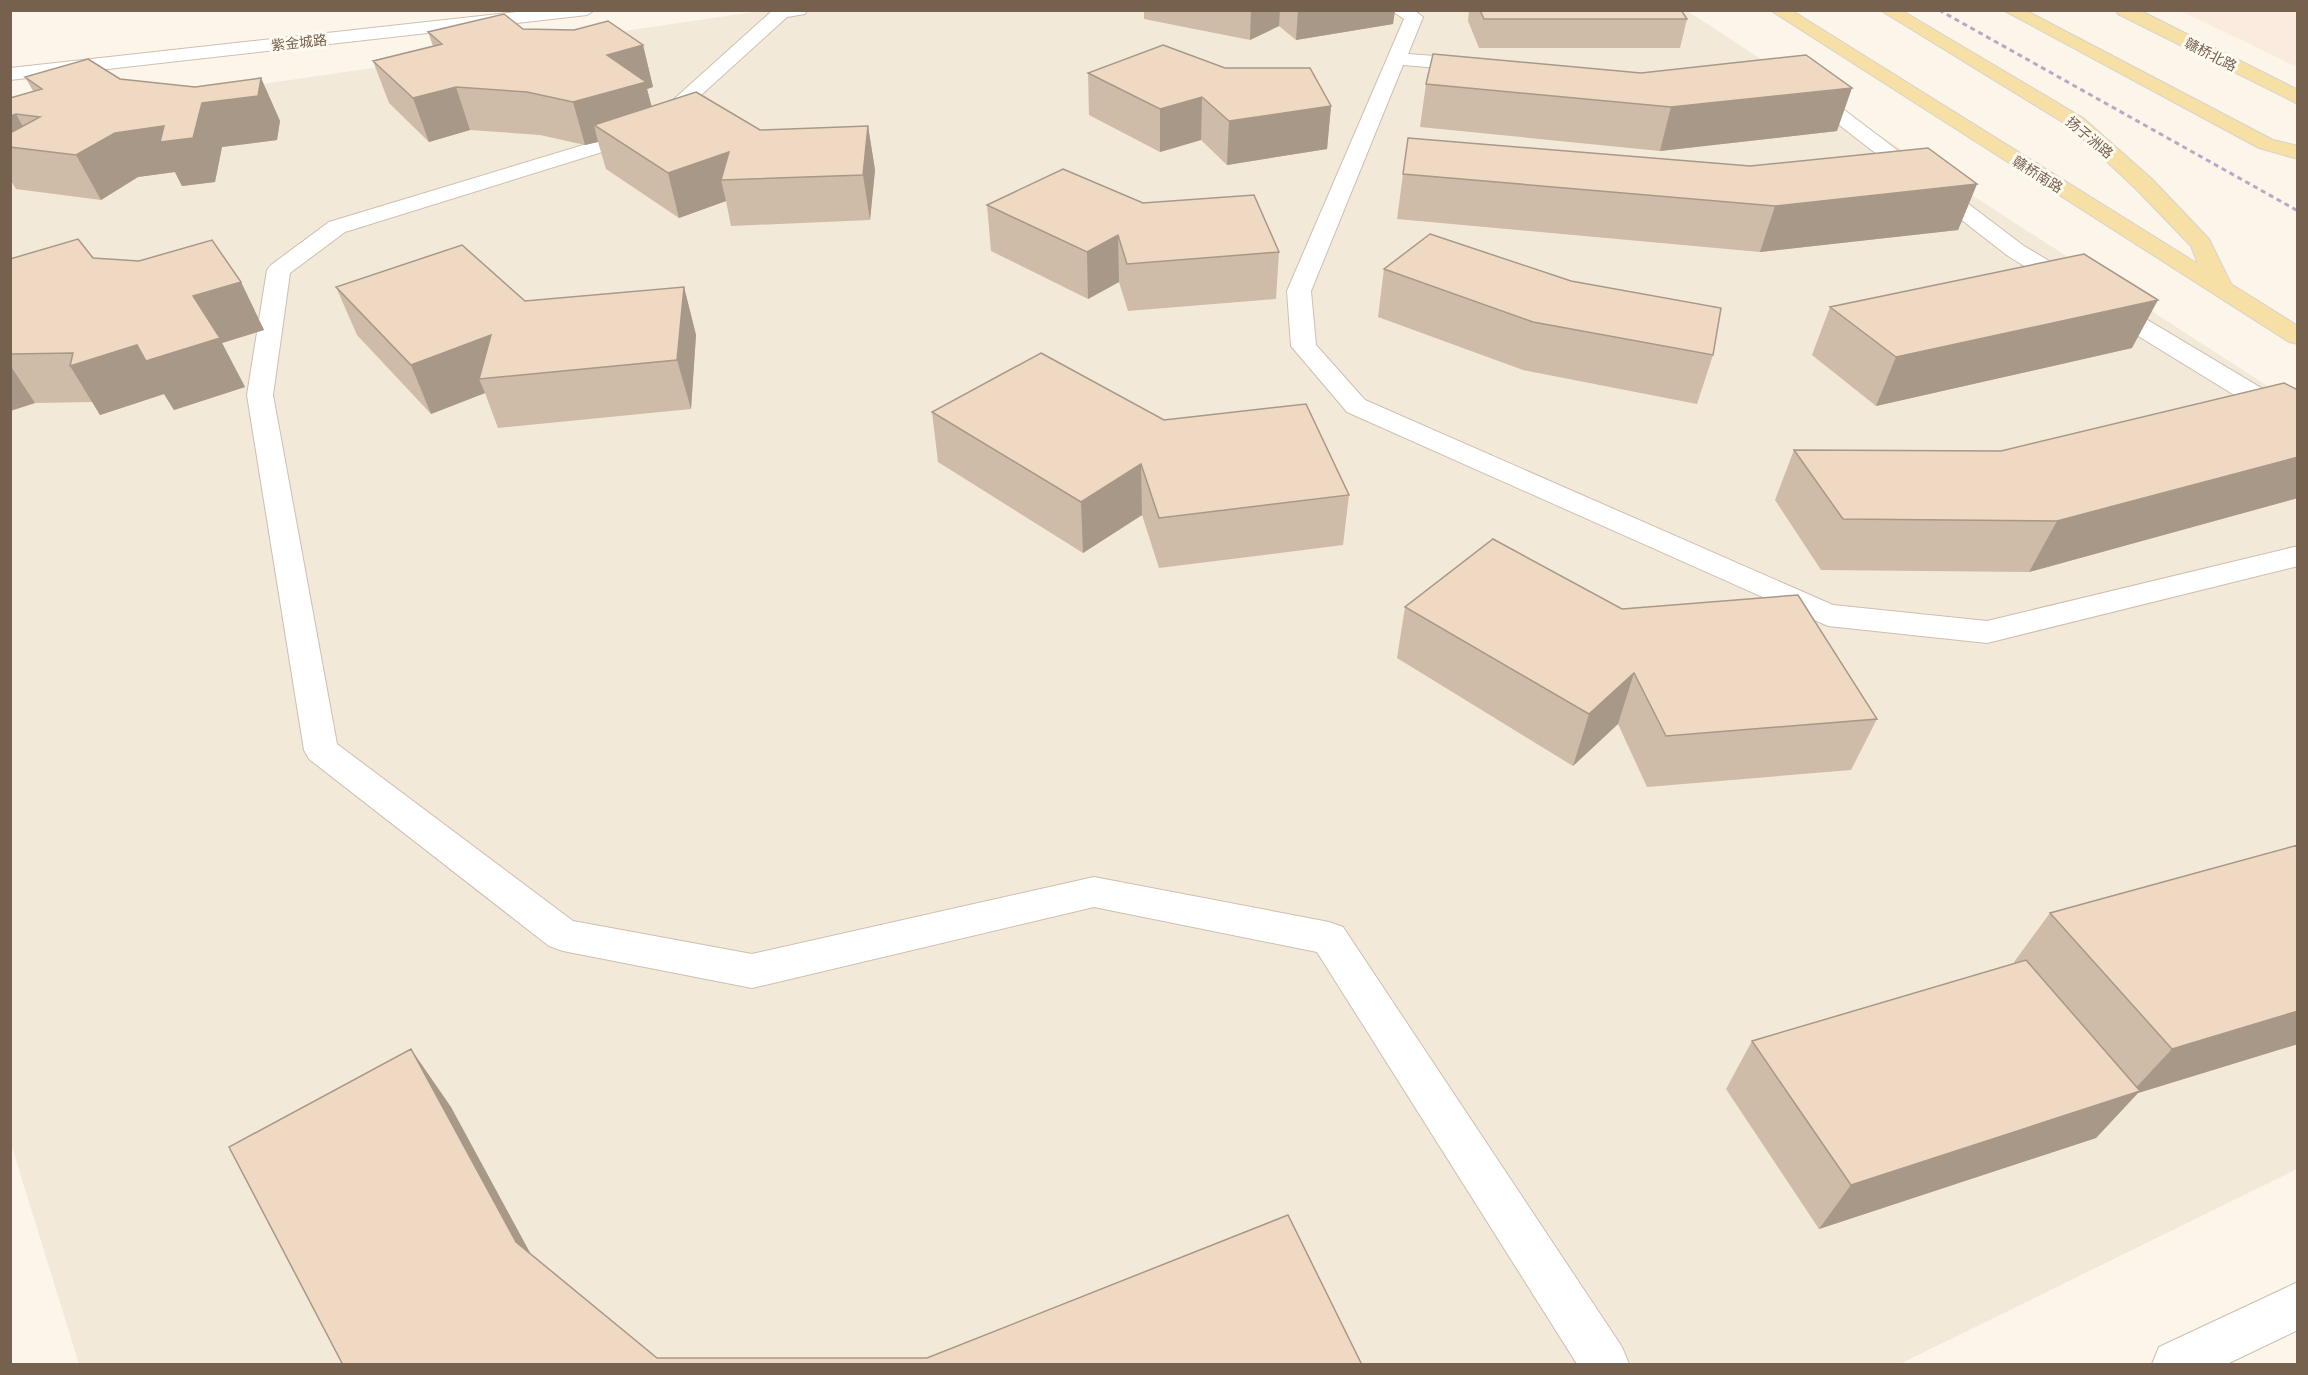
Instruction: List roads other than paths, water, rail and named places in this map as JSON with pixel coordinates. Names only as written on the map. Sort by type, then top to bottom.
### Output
[{"type":"main road","name":"赣桥南路","points":[[1778,10],[2298,337]]},
{"type":"main road","name":"扬子洲路","points":[[1888,10],[2076,122],[2144,184],[2201,244],[2222,289]]},
{"type":"main road","points":[[2011,10],[2266,144],[2298,153]]},
{"type":"main road","name":"赣桥北路","points":[[2124,10],[2298,98]]},
{"type":"street","name":"紫金城路","points":[[10,74],[587,10]]},
{"type":"street","points":[[799,10],[782,12],[650,131],[337,228],[279,270],[260,395],[321,750],[563,935],[752,970],[1094,892],[1329,938],[1605,1365]]},
{"type":"street","points":[[1399,10],[1414,17],[1299,291],[1304,346],[1356,406],[1828,615],[1987,632],[2298,556]]},
{"type":"street","points":[[1396,59],[1500,68]]},
{"type":"street","points":[[1782,79],[1836,113],[2016,251],[2298,422]]},
{"type":"street","points":[[2176,1365],[2298,1305]]},
{"type":"railway","points":[[1939,10],[2298,211]]}]
